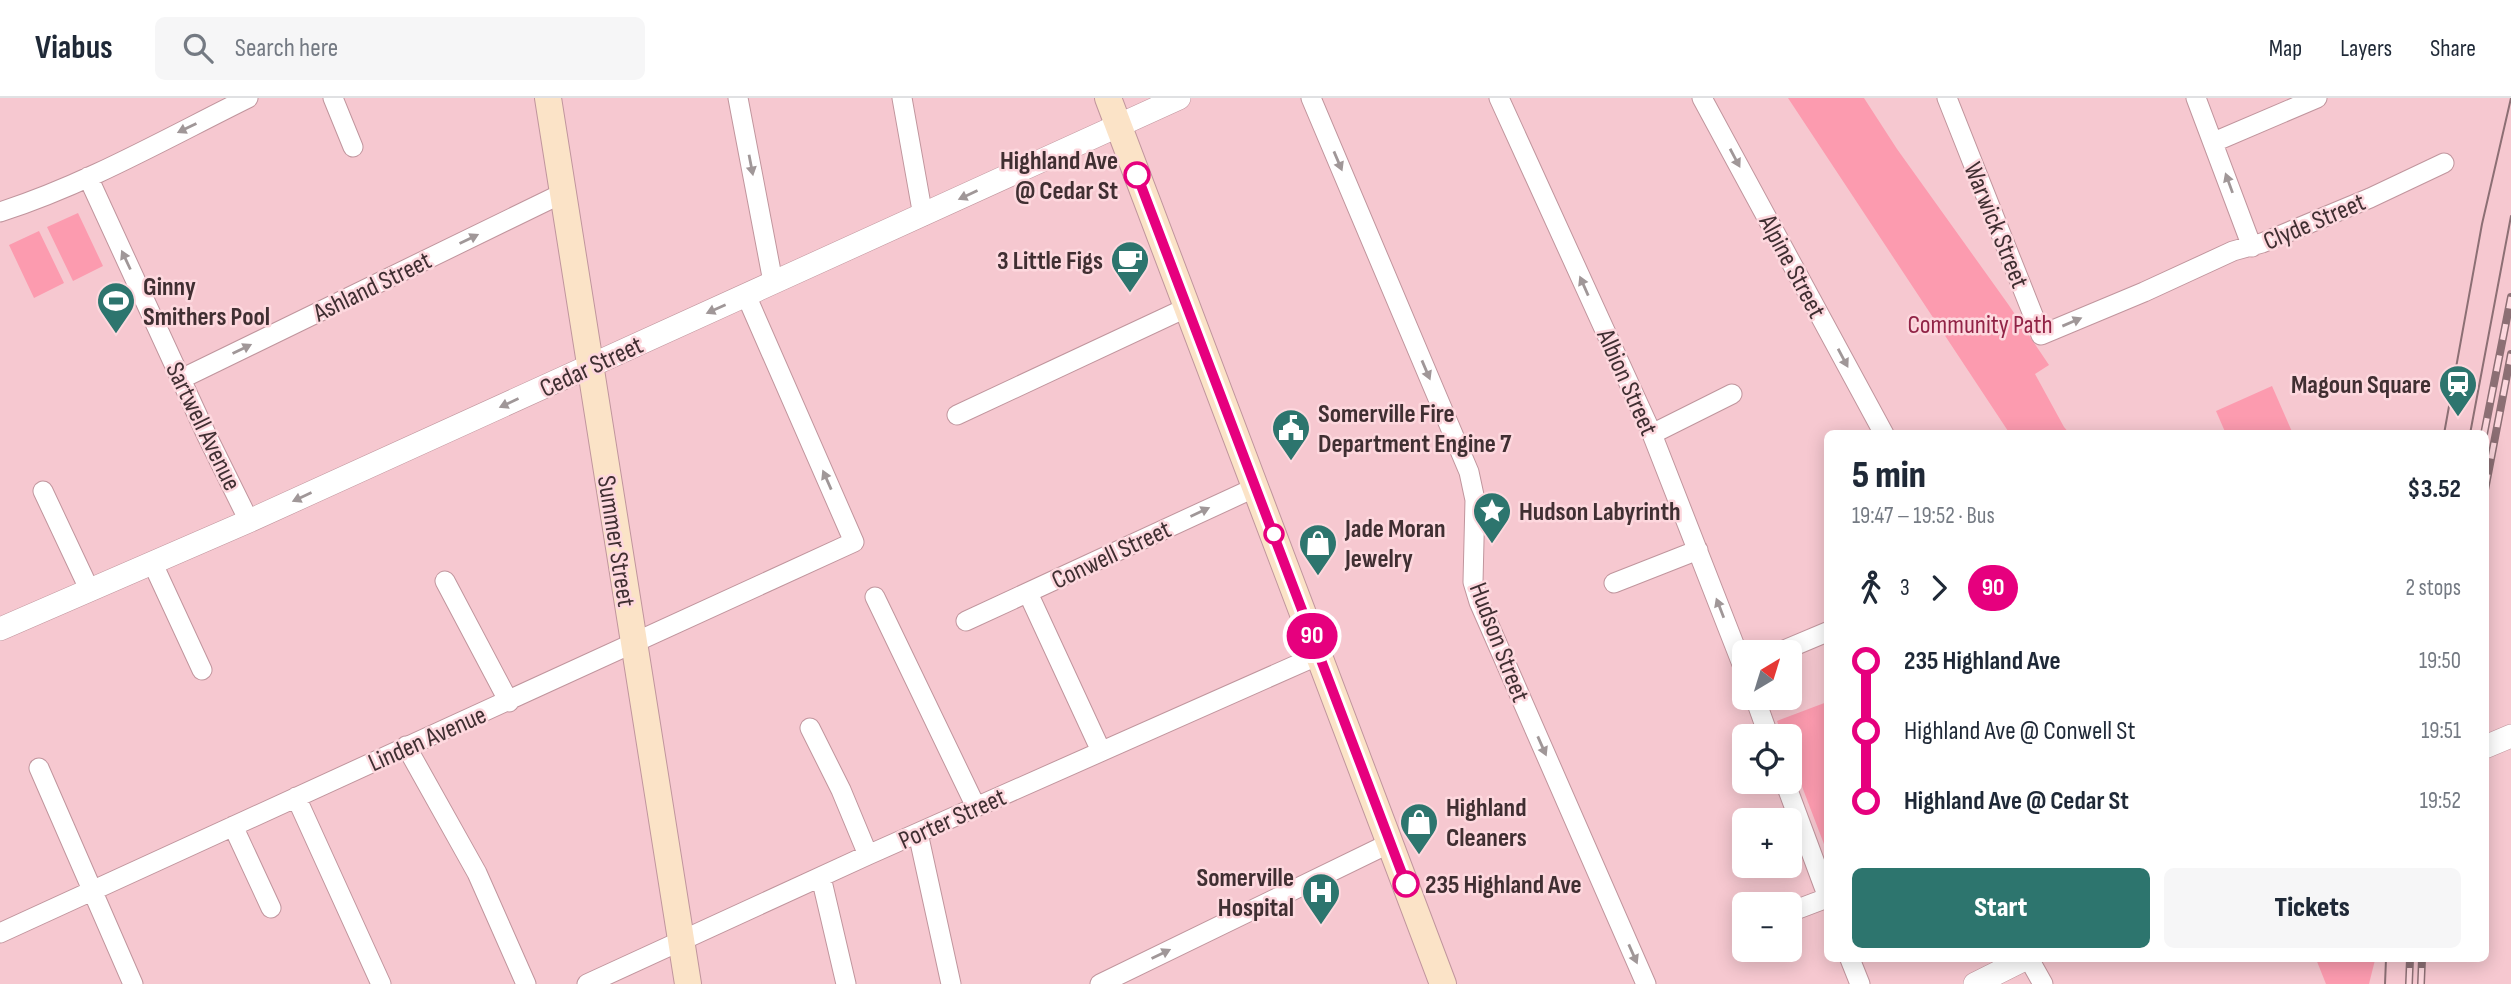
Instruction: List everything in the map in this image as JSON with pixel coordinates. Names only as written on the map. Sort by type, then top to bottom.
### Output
[{"type":"main road","name":"Summer Street","points":[[548,98],[688,984]]},
{"type":"main road","points":[[1108,98],[1443,984]]},
{"type":"street","points":[[0,212],[88,177],[248,98]]},
{"type":"street","points":[[333,98],[353,147]]},
{"type":"street","points":[[738,98],[774,282]]},
{"type":"street","points":[[902,98],[923,216]]},
{"type":"street","name":"Cedar Street","points":[[0,629],[153,565],[1179,98]]},
{"type":"street","name":"Hudson Street","points":[[1311,98],[1469,472],[1475,500],[1473,582],[1479,602],[1646,984]]},
{"type":"street","name":"Albion Street","points":[[1499,98],[1652,434],[1733,640]]},
{"type":"street","name":"Alpine Street","points":[[1702,98],[1882,430]]},
{"type":"street","name":"Warwick Street","points":[[1947,98],[2041,335],[2233,251],[2252,247]]},
{"type":"street","name":"Clyde Street","points":[[2196,98],[2252,247],[2370,198],[2444,163]]},
{"type":"street","points":[[2214,142],[2317,98]]},
{"type":"street","name":"Sartwell Avenue","points":[[88,177],[249,521]]},
{"type":"street","name":"Ashland Street","points":[[181,379],[563,193]]},
{"type":"street","name":"Linden Avenue","points":[[0,933],[855,542],[746,295]]},
{"type":"street","points":[[957,415],[1188,307]]},
{"type":"street","points":[[1652,434],[1732,394]]},
{"type":"street","name":"Conwell Street","points":[[966,621],[1256,487]]},
{"type":"street","points":[[43,491],[90,591]]},
{"type":"street","points":[[1614,583],[1698,550]]},
{"type":"street","points":[[153,565],[202,670]]},
{"type":"street","points":[[445,581],[509,702]]},
{"type":"street","points":[[1028,593],[1101,751]]},
{"type":"street","points":[[875,597],[976,807]]},
{"type":"street","points":[[1802,642],[1824,633]]},
{"type":"street","name":"Porter Street","points":[[587,984],[868,855],[1319,655]]},
{"type":"street","points":[[810,728],[841,790],[868,855]]},
{"type":"street","points":[[2489,745],[2511,736]]},
{"type":"street","points":[[407,746],[477,873],[526,984]]},
{"type":"street","points":[[39,768],[133,984]]},
{"type":"street","points":[[1789,794],[1824,889]]},
{"type":"street","points":[[296,797],[382,984]]},
{"type":"street","points":[[233,826],[271,908]]},
{"type":"street","points":[[918,834],[951,984]]},
{"type":"street","points":[[1100,984],[1390,844]]},
{"type":"street","points":[[821,877],[846,984]]},
{"type":"street","points":[[1802,907],[1824,898]]},
{"type":"street","points":[[1851,962],[1860,984]]},
{"type":"street","points":[[1975,984],[2021,962]]},
{"type":"street","points":[[2029,962],[2043,984]]},
{"type":"green space","name":"Community Path","points":[[1788,98],[1864,98],[2049,365],[2035,374],[2067,430],[2007,430]]},
{"type":"green space","points":[[78,213],[103,266],[73,281],[47,227]]},
{"type":"green space","points":[[39,231],[64,283],[34,298],[9,245]]},
{"type":"green space","points":[[2272,386],[2291,430],[2224,430],[2216,411]]},
{"type":"green space","points":[[1824,703],[1824,844],[1802,786],[1802,724],[1778,724],[1777,721]]},
{"type":"green space","points":[[2317,962],[2374,962],[2369,984],[2326,984]]},
{"type":"tram line","points":[[2445,430],[2482,224],[2511,98]]},
{"type":"tram line","points":[[2471,430],[2511,216]]},
{"type":"tram line","points":[[2385,984],[2386,962]]},
{"type":"railway","points":[[2485,430],[2511,297]]},
{"type":"railway","points":[[2489,469],[2511,354]]},
{"type":"railway","points":[[2409,984],[2410,962]]},
{"type":"railway","points":[[2421,984],[2422,962]]},
{"type":"bus line","name":"90","points":[[1137,175],[1406,884]]},
{"type":"place","name":"Highland Ave @ Cedar St","points":[[1137,175]]},
{"type":"place","name":"3 Little Figs","points":[[1130,294]]},
{"type":"place","name":"Ginny Smithers Pool","points":[[116,335]]},
{"type":"place","name":"Magoun Square","points":[[2458,418]]},
{"type":"place","name":"Somerville Fire Department Engine 7","points":[[1291,462]]},
{"type":"place","name":"Hudson Labyrinth","points":[[1492,545]]},
{"type":"place","name":"Jade Moran Jewelry","points":[[1318,577]]},
{"type":"place","name":"Highland Cleaners","points":[[1419,856]]},
{"type":"place","name":"235 Highland Ave","points":[[1406,884]]},
{"type":"place","name":"Somerville Hospital","points":[[1321,926]]}]
